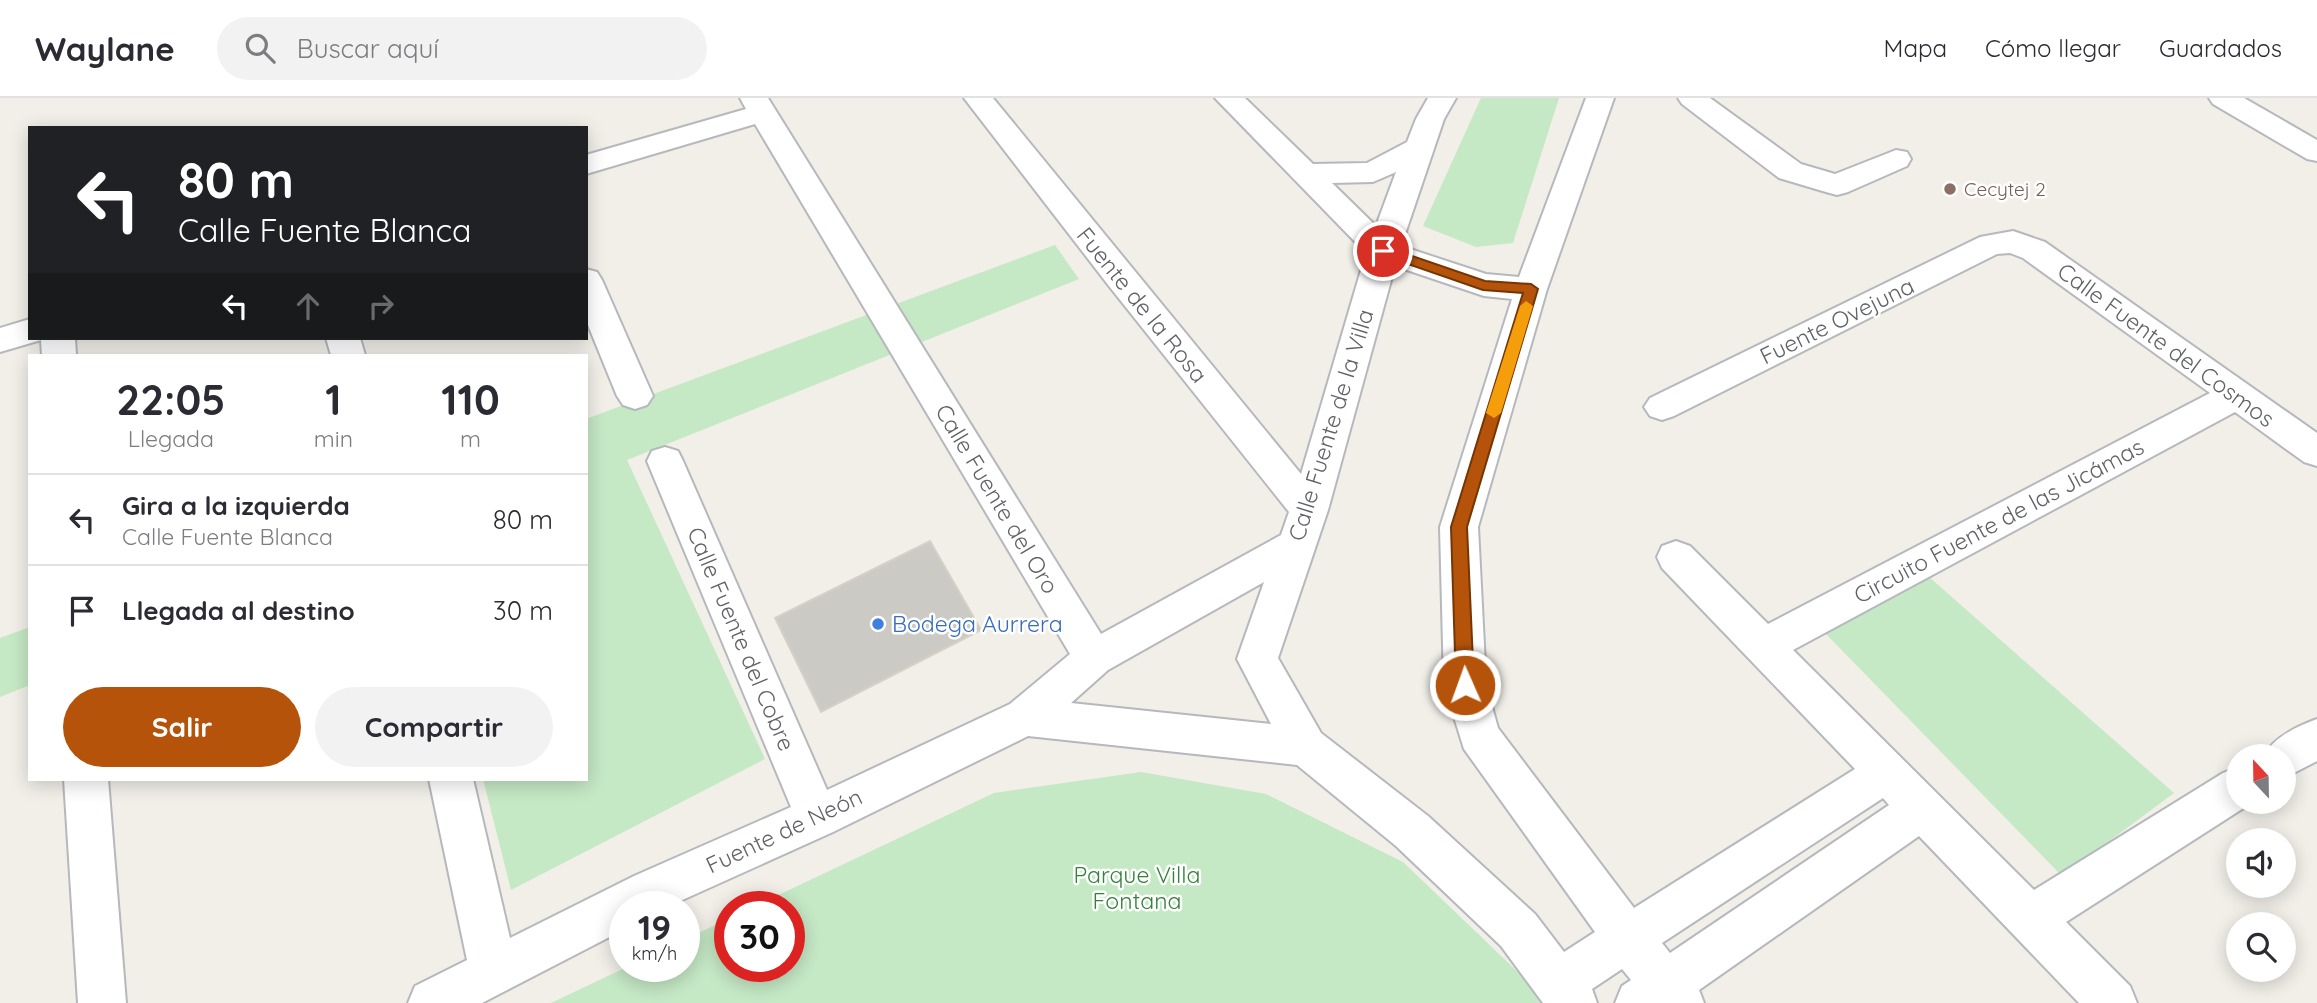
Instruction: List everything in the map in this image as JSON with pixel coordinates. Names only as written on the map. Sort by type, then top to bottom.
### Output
[{"type":"street","name":"Fuente de la Rosa","points":[[978,98],[1119,278],[1309,510]]},
{"type":"street","points":[[1228,98],[1383,251],[1483,285],[1531,289]]},
{"type":"street","name":"Calle Fuente de la Villa","points":[[1306,747],[1257,659],[1294,546],[1309,510],[1383,251],[1430,119],[1442,98]]},
{"type":"street","points":[[1600,98],[1531,289],[1459,527],[1465,685],[1479,736],[1628,939],[1661,997],[1922,808]]},
{"type":"street","points":[[1692,98],[1790,171],[1837,184],[1896,159]]},
{"type":"street","points":[[2223,98],[2317,152]]},
{"type":"street","points":[[588,164],[758,105]]},
{"type":"street","name":"Calle Fuente del Oro","points":[[758,105],[1094,658]]},
{"type":"street","points":[[1306,174],[1373,172],[1419,148]]},
{"type":"street","name":"Calle Fuente del Cosmos","points":[[2013,242],[2034,250],[2317,452]]},
{"type":"street","name":"Fuente Ovejuna","points":[[1662,407],[1991,244],[2013,242]]},
{"type":"street","points":[[588,285],[635,396]]},
{"type":"street","points":[[0,340],[28,332]]},
{"type":"street","name":"Circuito Fuente de las Jicámas","points":[[1763,646],[2235,396]]},
{"type":"street","name":"Calle Fuente del Cobre","points":[[665,461],[817,817]]},
{"type":"street","name":"Fuente de Neón","points":[[432,1003],[650,892],[817,817],[1025,717],[1094,658],[1294,546]]},
{"type":"street","points":[[1676,557],[2113,1003]]},
{"type":"street","points":[[1025,717],[1306,747],[1412,831],[1518,930],[1566,993],[1628,939],[1887,772]]},
{"type":"street","points":[[2296,751],[2317,738]]},
{"type":"street","points":[[86,781],[102,1003]]},
{"type":"street","points":[[451,781],[494,973]]},
{"type":"street","points":[[2030,919],[2226,796]]},
{"type":"green space","points":[[1481,98],[1559,98],[1513,243],[1476,247],[1423,226]]},
{"type":"green space","points":[[1055,245],[1079,279],[627,460],[765,759],[511,890],[484,781],[588,781],[588,418]]},
{"type":"green space","points":[[1928,576],[2174,793],[2062,876],[1826,634]]},
{"type":"green space","points":[[28,628],[28,686],[0,697],[0,638]]},
{"type":"green space","name":"Parque Villa Fontana","points":[[1141,772],[1266,794],[1403,862],[1522,976],[1542,1003],[551,1003],[609,975],[609,982],[700,982],[700,932],[714,926],[714,982],[805,982],[805,891],[787,891],[994,793]]},
{"type":"building","name":"Bodega Aurrera","points":[[930,541],[981,630],[821,712],[775,618]]},
{"type":"slow traffic","points":[[1494,413],[1526,306]]},
{"type":"place","name":"Cecytej 2","points":[[1950,189]]},
{"type":"place","name":"Bodega Aurrera","points":[[878,624]]},
{"type":"route","points":[[1383,251],[1483,285],[1531,289],[1459,527],[1465,685]]}]
